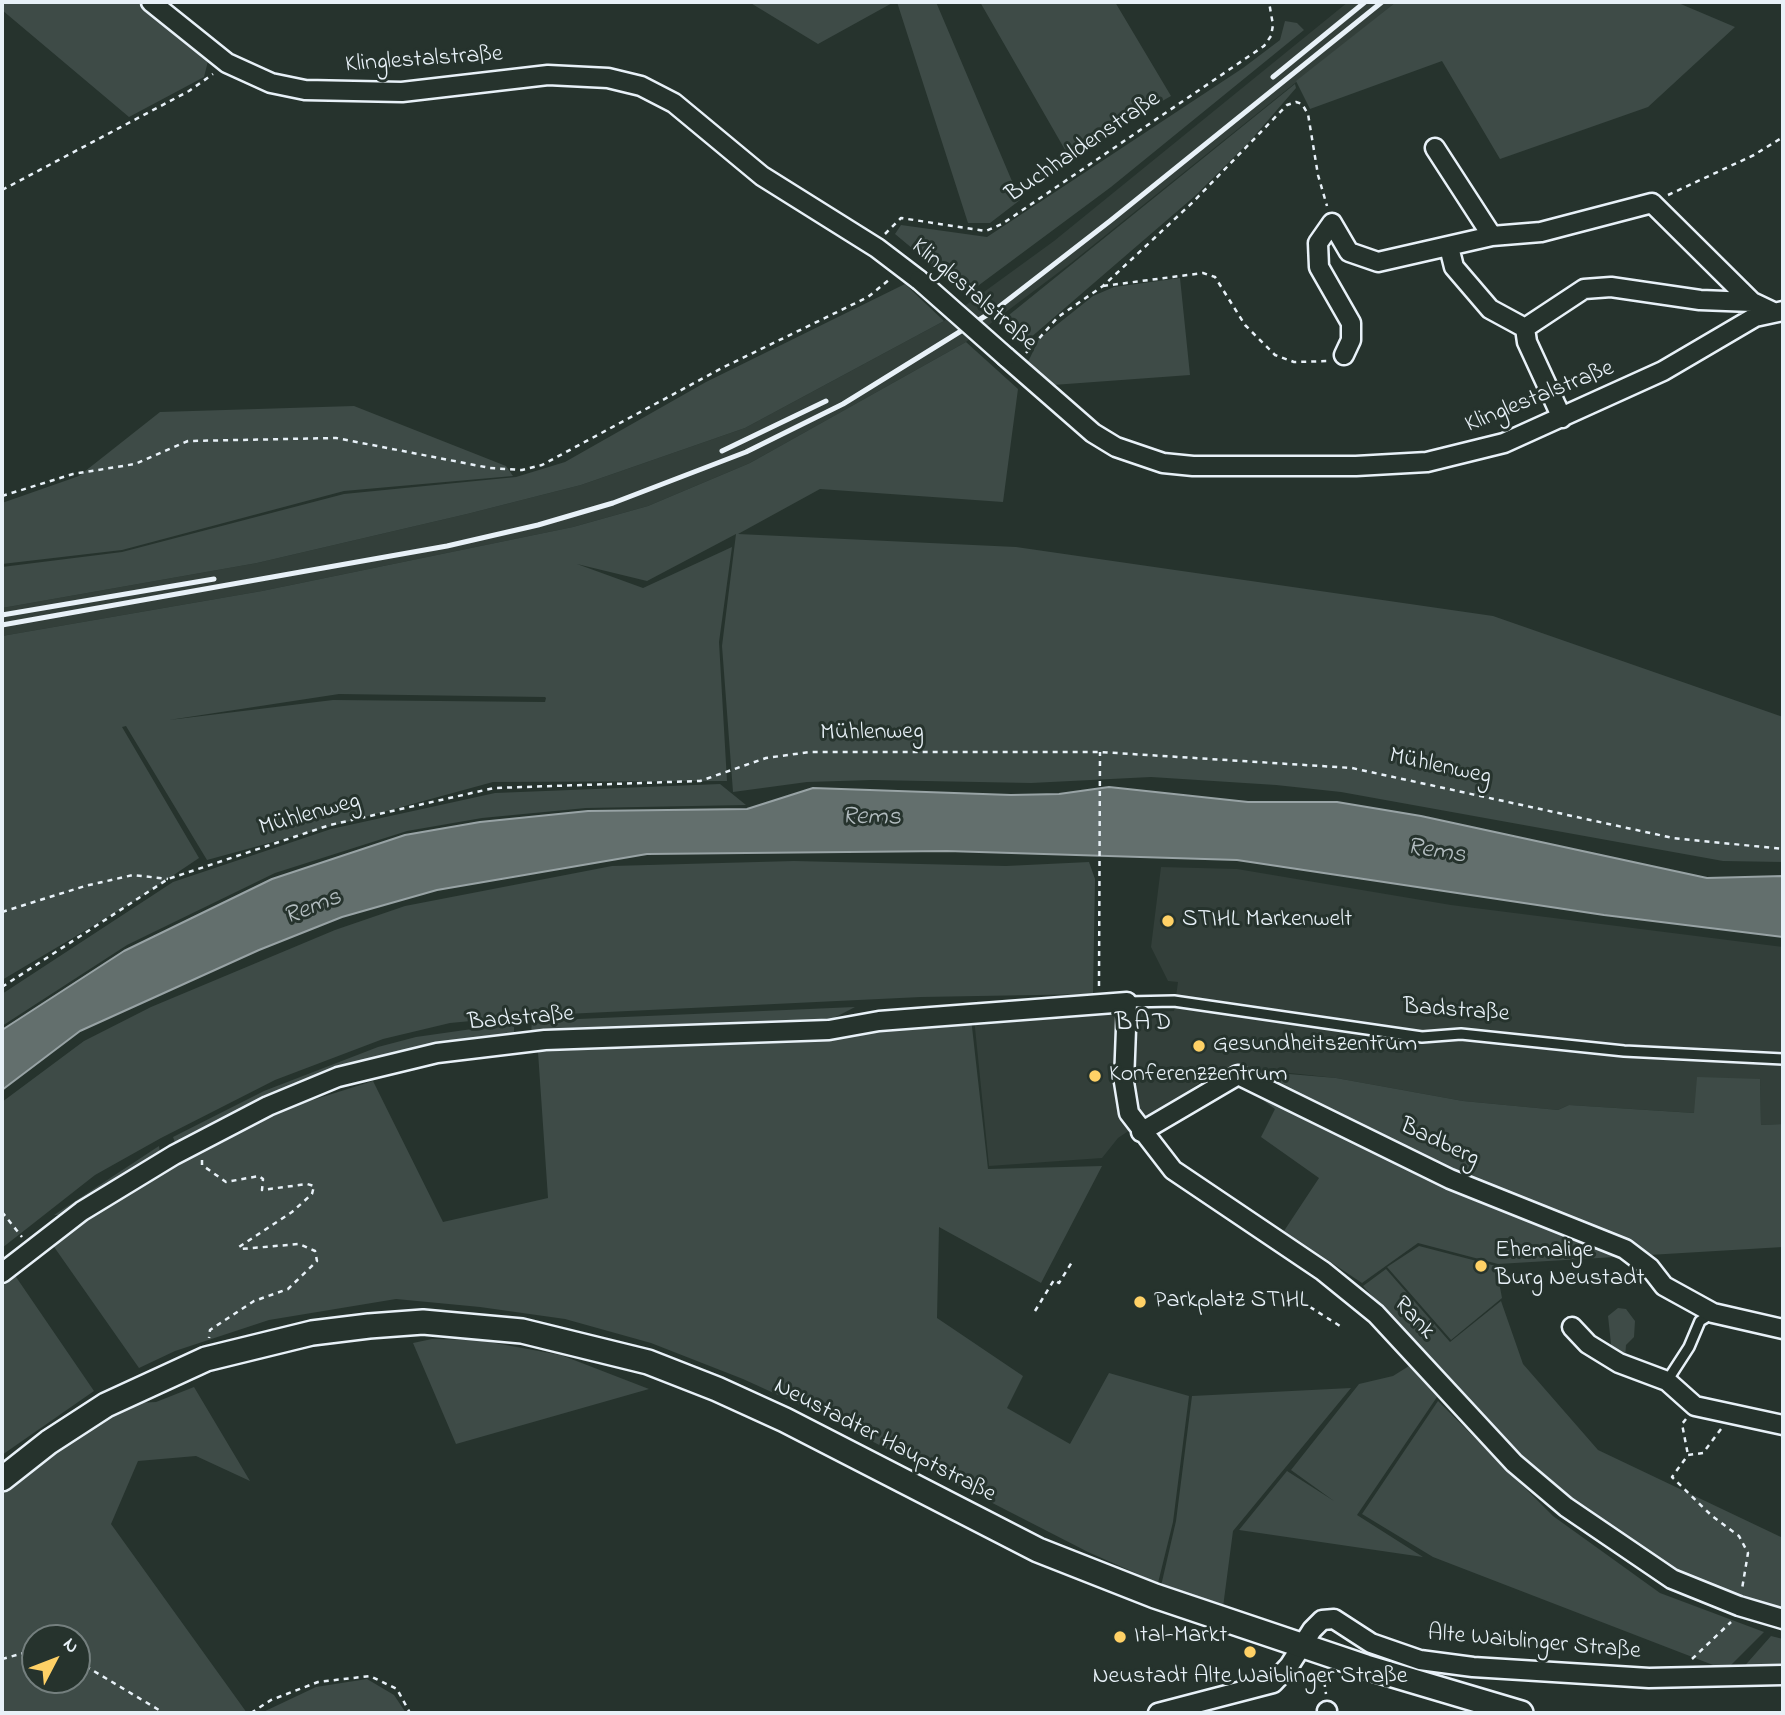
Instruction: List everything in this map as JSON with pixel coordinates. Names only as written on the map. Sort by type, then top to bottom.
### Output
[{"type":"street","name":"Klinglestalstraße","points":[[151,2],[227,64],[271,83],[345,93],[401,92],[548,75],[608,78],[640,86],[674,103],[762,176],[903,266],[1093,433],[1140,458],[1183,466],[1356,466],[1427,463],[1504,443],[1562,418],[1663,371],[1736,327],[1778,311]]},
{"type":"street","points":[[1435,148],[1492,236]]},
{"type":"street","points":[[1344,355],[1351,340],[1352,323],[1319,267],[1318,243],[1332,223],[1349,251],[1378,262],[1492,236],[1541,232],[1652,203],[1752,302]]},
{"type":"street","points":[[1449,247],[1454,267],[1490,309],[1525,328]]},
{"type":"street","points":[[1525,328],[1584,289],[1611,287],[1700,300],[1752,302],[1778,311]]},
{"type":"street","points":[[1525,328],[1527,342],[1562,418]]},
{"type":"street","points":[[1100,1003],[1126,1002]]},
{"type":"street","name":"Rank","points":[[1126,1002],[1124,1082],[1129,1113],[1141,1132],[1173,1170],[1323,1271],[1376,1314],[1514,1463],[1566,1507],[1672,1579],[1742,1607],[1783,1619]]},
{"type":"street","name":"Badstraße","points":[[2,1272],[82,1211],[200,1141],[268,1106],[338,1077],[437,1053],[545,1040],[829,1030],[879,1021],[1100,1003]]},
{"type":"street","name":"Badberg","points":[[1141,1132],[1238,1075],[1450,1179],[1625,1249],[1650,1268],[1664,1286],[1713,1313]]},
{"type":"street","points":[[1713,1313],[1783,1329]]},
{"type":"street","name":"Neustadter Hauptstraße","points":[[2,1479],[49,1442],[106,1405],[213,1349],[312,1333],[423,1322],[522,1331],[586,1344],[648,1362],[717,1389],[785,1420],[1038,1550],[1155,1597],[1302,1646],[1521,1713]]},
{"type":"street","points":[[1572,1327],[1588,1344],[1619,1363],[1667,1381],[1695,1406],[1783,1425]]},
{"type":"street","name":"Alte Waiblinger Straße","points":[[1158,1713],[1273,1683],[1289,1666],[1322,1620],[1334,1619],[1371,1643],[1420,1660],[1473,1667],[1672,1678],[1783,1675]]},
{"type":"lane","name":"Badstraße","points":[[1126,1002],[1174,1001],[1422,1037],[1461,1034],[1623,1051],[1783,1059]]},
{"type":"lane","points":[[1667,1381],[1689,1347],[1700,1321],[1713,1313]]},
{"type":"path","name":"Buchhaldenstraße","points":[[877,248],[889,228],[901,218],[986,231],[1002,224],[1264,46],[1273,25],[1269,2]]},
{"type":"path","points":[[2,190],[189,92],[227,64]]},
{"type":"path","points":[[1013,362],[1043,332],[1103,286],[1235,161],[1287,105],[1296,102],[1302,104],[1308,114],[1318,175],[1332,223]]},
{"type":"path","points":[[1652,203],[1754,155],[1783,137]]},
{"type":"path","points":[[2,496],[73,474],[135,464],[188,441],[336,439],[490,468],[522,470],[542,465],[722,368],[869,297],[903,266]]},
{"type":"path","points":[[1103,286],[1203,273],[1215,276],[1245,325],[1275,355],[1294,362],[1332,360],[1344,355]]},
{"type":"path","name":"Mühlenweg","points":[[2,987],[168,879],[330,825],[494,788],[701,780],[766,758],[810,752],[1100,752],[1352,768],[1673,838],[1783,849]]},
{"type":"path","points":[[1100,752],[1100,1003]]},
{"type":"path","points":[[2,912],[133,874],[168,879]]},
{"type":"path","points":[[200,1141],[202,1165],[226,1182],[259,1176],[263,1179],[262,1190],[307,1184],[314,1186],[312,1194],[292,1212],[239,1247],[299,1244],[315,1251],[317,1261],[288,1289],[254,1301],[210,1330],[208,1344],[213,1349]]},
{"type":"path","points":[[2,1212],[22,1237]]},
{"type":"path","points":[[1035,1311],[1054,1280],[1059,1283],[1072,1262]]},
{"type":"path","points":[[1310,1307],[1340,1326]]},
{"type":"path","points":[[1688,1455],[1682,1424],[1695,1406]]},
{"type":"path","points":[[1672,1678],[1742,1607],[1748,1553],[1739,1536],[1712,1516],[1672,1477],[1688,1455],[1703,1453],[1732,1416]]},
{"type":"path","points":[[2,1659],[21,1654]]},
{"type":"path","points":[[91,1669],[164,1713]]},
{"type":"path","points":[[1323,1673],[1325,1687]]},
{"type":"path","points":[[251,1713],[271,1700],[318,1682],[370,1676],[397,1689],[410,1713]]},
{"type":"shaded area","points":[[2,2],[141,2],[208,61],[204,77],[129,117],[2,10]]},
{"type":"shaded area","points":[[749,2],[894,2],[818,44]]},
{"type":"shaded area","points":[[897,2],[936,2],[1020,200],[990,223],[968,223]]},
{"type":"shaded area","points":[[980,2],[1115,2],[1171,96],[1068,155]]},
{"type":"shaded area","points":[[1348,2],[1396,2],[1071,263],[966,342],[750,463],[648,506],[573,527],[262,591],[2,636],[2,608],[257,563],[467,514],[581,485],[745,428],[944,321],[1054,241]]},
{"type":"shaded area","points":[[1396,2],[1676,2],[1735,27],[1648,107],[1500,159],[1442,61],[1310,109],[1296,81]]},
{"type":"shaded area","points":[[1285,21],[1297,23],[1304,30],[1111,187],[967,294],[895,234],[901,225],[987,237],[1243,68],[1280,40]]},
{"type":"shaded area","points":[[1295,84],[1296,88],[1250,141],[1196,195],[1022,345],[999,323]]},
{"type":"shaded area","points":[[1180,278],[1190,375],[1053,385],[1027,364],[1039,339],[1093,296],[1114,287]]},
{"type":"shaded area","points":[[905,284],[944,321],[745,428],[581,485],[467,514],[257,563],[2,608],[2,567],[122,552],[344,494],[516,477],[565,462],[706,382]]},
{"type":"shaded area","points":[[966,342],[1018,389],[1003,502],[820,489],[738,534],[1016,547],[1493,616],[1783,717],[1783,862],[1723,861],[1341,792],[1276,785],[1151,777],[1031,783],[872,780],[807,782],[733,792],[722,646],[736,534],[647,581],[577,564],[643,588],[732,547],[719,642],[727,781],[493,782],[207,860],[126,726],[122,727],[199,858],[135,901],[2,980],[2,636],[262,591],[573,527],[648,506],[750,463]],"holes":[[[339,694],[545,697],[545,702],[333,700],[169,720]]]},
{"type":"shaded area","points":[[354,406],[506,466],[513,476],[344,491],[122,550],[2,564],[2,503],[79,476],[160,412]]},
{"type":"shaded area","points":[[720,784],[746,805],[586,808],[482,818],[407,831],[275,873],[127,945],[2,1026],[2,994],[173,882],[331,829],[495,793]]},
{"type":"shaded area","points":[[794,861],[1006,866],[1089,862],[1095,879],[1093,994],[921,997],[524,1016],[450,1023],[383,1039],[275,1080],[95,1175],[2,1248],[2,1102],[84,1041],[151,1007],[335,930],[405,906],[612,866]]},
{"type":"shaded area","points":[[1161,867],[1237,869],[1451,905],[1783,947],[1783,1124],[1761,1125],[1760,1080],[1695,1113],[1569,1105],[1558,1110],[1463,1101],[1336,1078],[1271,1071],[1219,1070],[1118,1138],[1102,1158],[989,1166],[974,1018],[1174,1011],[1178,982],[1168,981],[1151,947]]},
{"type":"shaded area","points":[[855,1007],[830,1020],[531,1033],[532,1021]]},
{"type":"shaded area","points":[[971,1018],[988,1169],[1102,1166],[1041,1283],[939,1227],[937,1318],[1023,1376],[1007,1408],[1070,1444],[1109,1373],[1189,1396],[1173,1522],[1158,1583],[1088,1552],[811,1410],[743,1379],[651,1343],[565,1319],[396,1299],[269,1320],[175,1351],[139,1368],[52,1244],[152,1174],[262,1116],[373,1081],[443,1222],[548,1198],[538,1052],[831,1037],[877,1019]]},
{"type":"shaded area","points":[[514,1023],[514,1034],[433,1045],[357,1063],[246,1108],[176,1145],[173,1137],[264,1091],[378,1047],[416,1037]]},
{"type":"shaded area","points":[[1242,1070],[1336,1078],[1463,1101],[1558,1110],[1569,1105],[1694,1113],[1697,1077],[1760,1079],[1761,1125],[1783,1124],[1783,1247],[1498,1264],[1418,1243],[1362,1283],[1284,1231],[1319,1178],[1261,1137],[1275,1109],[1238,1082]]},
{"type":"shaded area","points":[[159,1146],[160,1153],[65,1215],[54,1215]]},
{"type":"shaded area","points":[[1419,1246],[1496,1266],[1502,1298],[1451,1340],[1387,1267]]},
{"type":"shaded area","points":[[1386,1269],[1450,1342],[1501,1301],[1523,1364],[1598,1450],[1783,1538],[1783,1611],[1743,1599],[1677,1569],[1581,1511],[1542,1480],[1363,1286]]},
{"type":"shaded area","points":[[14,1274],[94,1391],[2,1455],[2,1284]]},
{"type":"shaded area","points":[[1618,1308],[1626,1309],[1635,1321],[1634,1337],[1626,1345],[1625,1359],[1612,1353],[1608,1316]]},
{"type":"shaded area","points":[[432,1339],[478,1340],[561,1355],[649,1389],[456,1444],[413,1343]]},
{"type":"shaded area","points":[[1409,1366],[1437,1397],[1357,1515],[1423,1557],[1239,1530],[1287,1471],[1334,1501],[1291,1470],[1359,1384],[1393,1376]]},
{"type":"shaded area","points":[[194,1387],[250,1481],[196,1456],[138,1461],[111,1524],[247,1713],[2,1713],[2,1494],[56,1451],[134,1403],[156,1402]]},
{"type":"shaded area","points":[[1351,1388],[1233,1531],[1223,1607],[1161,1586],[1176,1521],[1192,1396]]},
{"type":"shaded area","points":[[1438,1401],[1553,1516],[1660,1593],[1764,1632],[1726,1670],[1433,1557],[1362,1514]]},
{"type":"shaded area","points":[[1771,1636],[1783,1639],[1783,1666],[1741,1670]]},
{"type":"shaded area","points":[[367,1679],[394,1695],[406,1713],[261,1713],[316,1687]]},
{"type":"water","name":"Rems","points":[[1109,787],[1248,802],[1337,802],[1421,816],[1707,878],[1783,876],[1783,937],[1604,915],[1237,860],[947,851],[647,854],[437,890],[342,917],[259,950],[80,1031],[2,1090],[2,1030],[124,951],[272,879],[405,835],[480,822],[588,811],[747,809],[813,788],[1011,795],[1059,794]]},
{"type":"railway","points":[[1273,77],[1365,2]]},
{"type":"railway","points":[[2,625],[447,546],[538,525],[613,503],[746,452],[843,404],[995,310],[1382,2]]},
{"type":"railway","points":[[722,451],[826,401]]},
{"type":"railway","points":[[2,615],[214,579]]},
{"type":"place","name":"STIHL Markenwelt","points":[[1168,921]]},
{"type":"place","name":"Gesundheitszentrum","points":[[1199,1046]]},
{"type":"place","name":"Konferenzzentrum","points":[[1095,1076]]},
{"type":"place","name":"Ehemalige Burg Neustadt","points":[[1481,1266]]},
{"type":"place","name":"Parkplatz STIHL","points":[[1140,1302]]},
{"type":"place","name":"Ital-Markt","points":[[1120,1637]]},
{"type":"place","name":"Neustadt Alte Waiblinger Straße","points":[[1250,1652]]},
{"type":"district","name":"BAD","points":[[1144,1025]]}]
